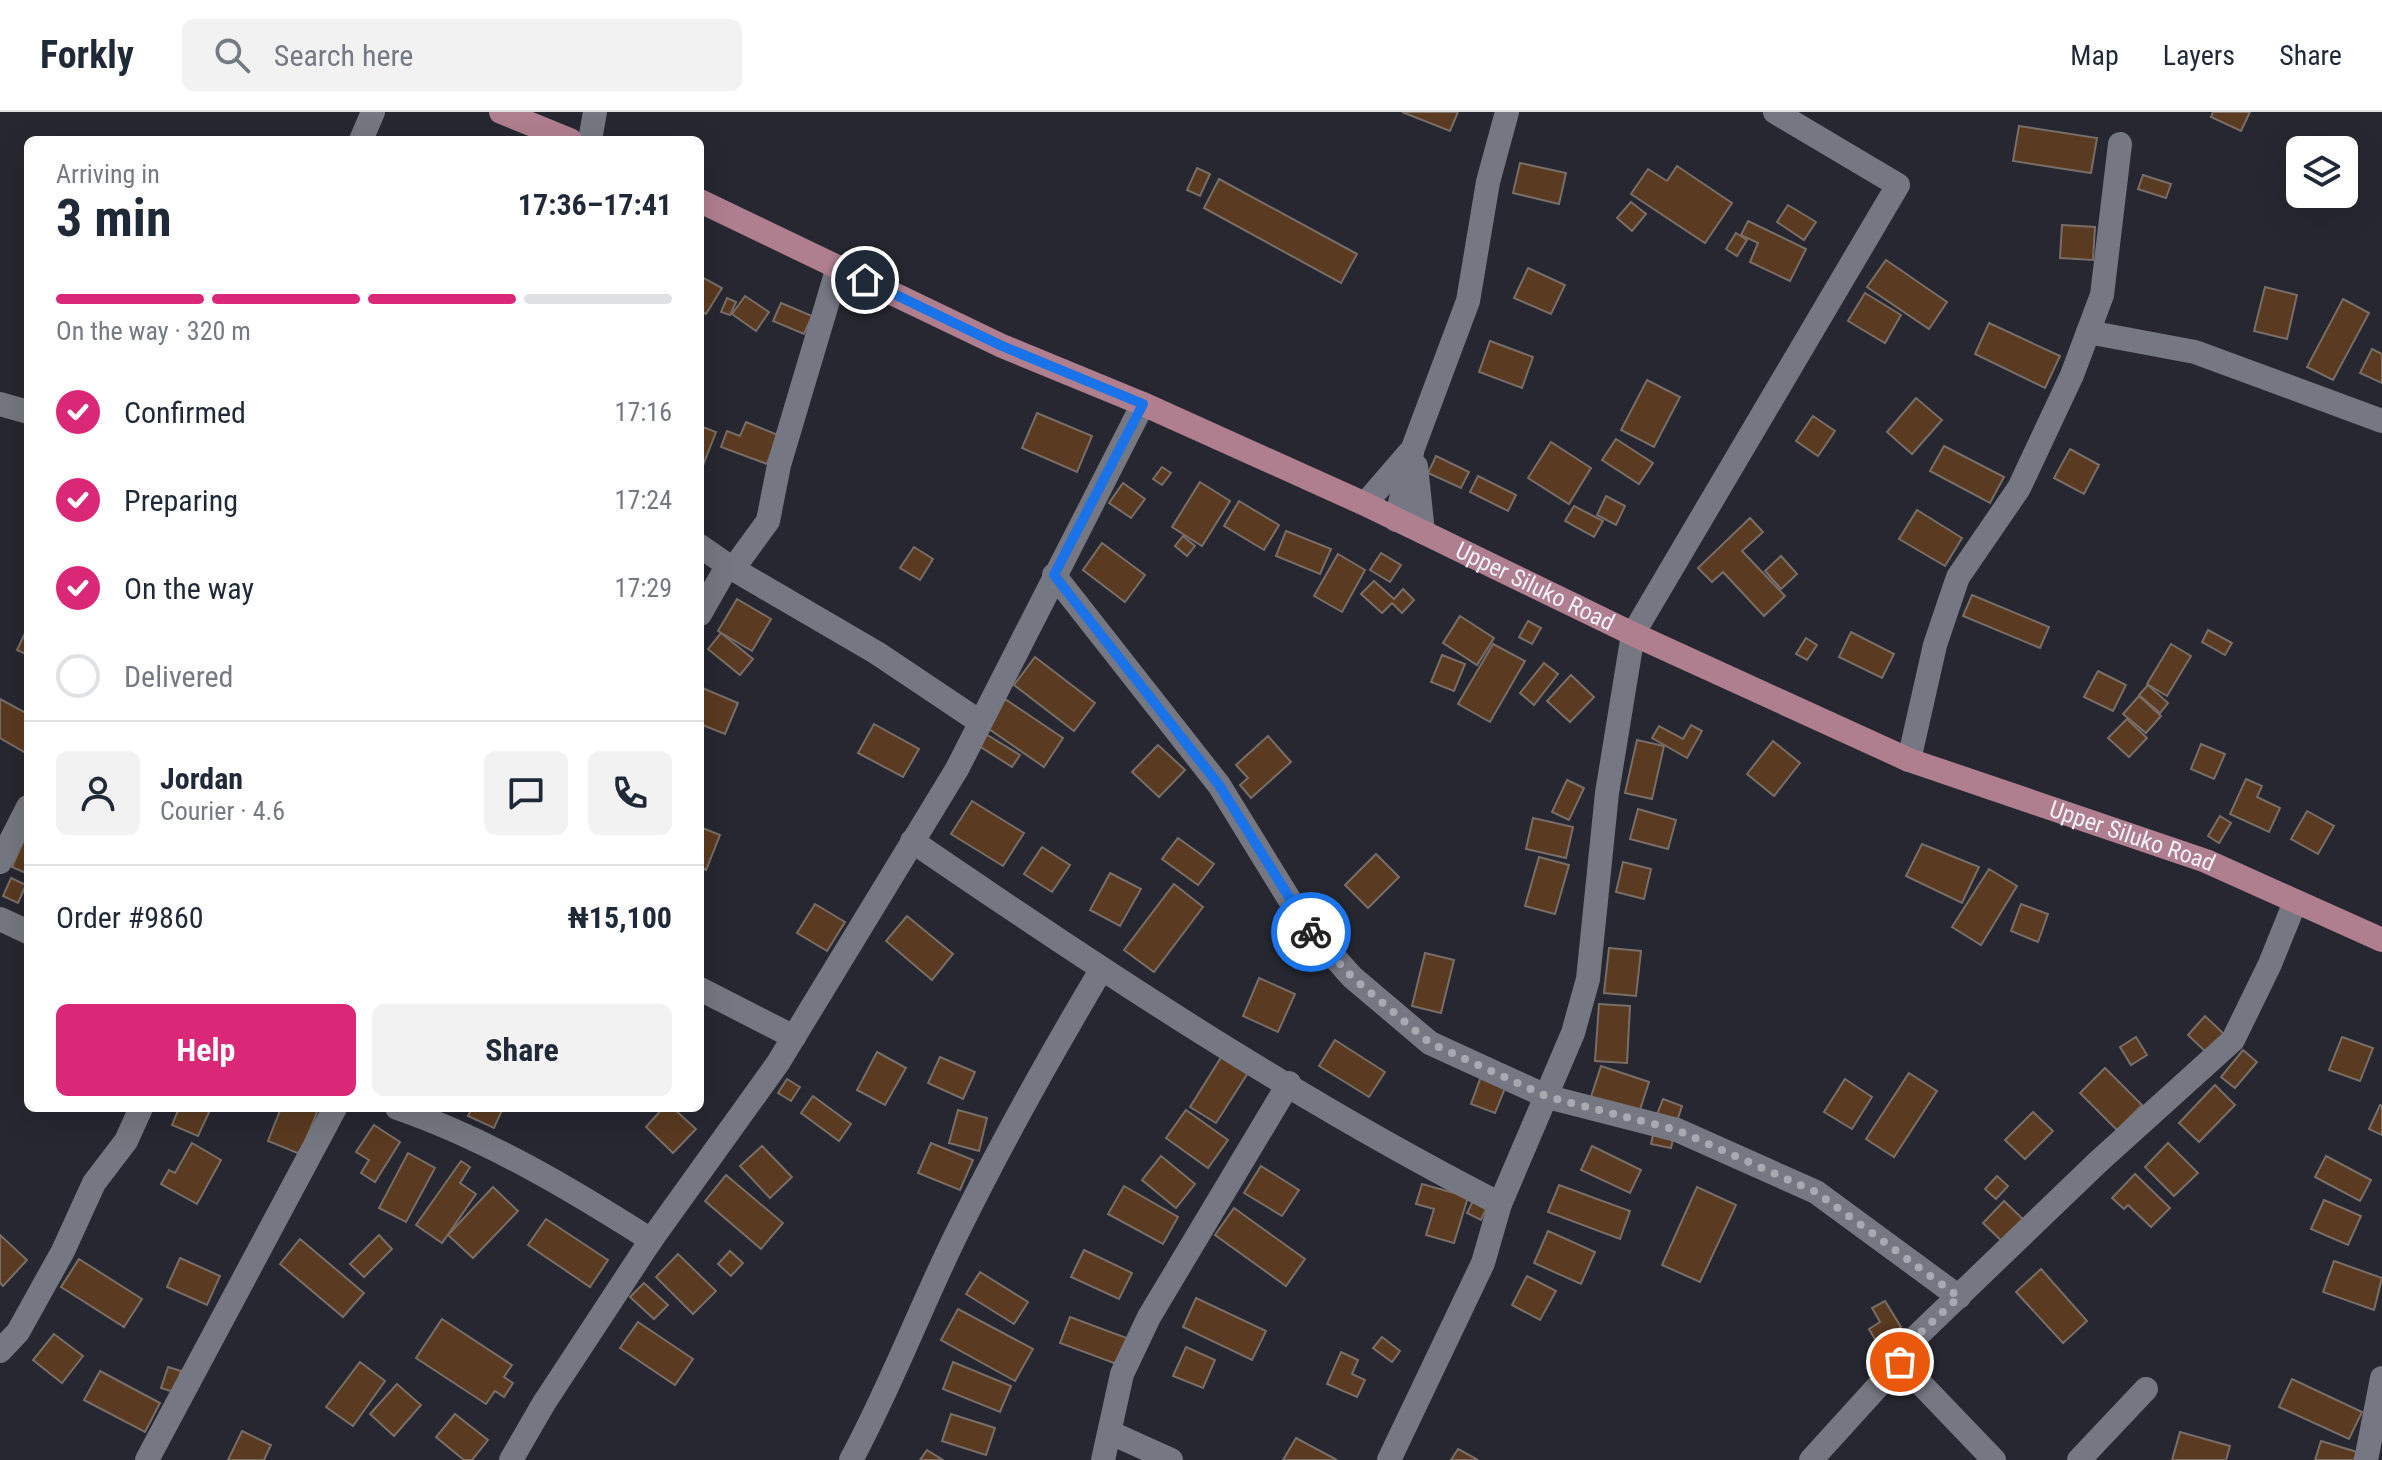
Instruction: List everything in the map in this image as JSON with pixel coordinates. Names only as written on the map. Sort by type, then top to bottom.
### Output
[{"type":"main road","points":[[501,112],[560,136]]},
{"type":"main road","name":"Upper Siluko Road","points":[[704,203],[1002,346],[1143,404],[1365,504],[1633,634],[1909,760],[2206,861],[2382,940]]},
{"type":"street","points":[[363,136],[373,112]]},
{"type":"street","points":[[591,136],[595,112]]},
{"type":"street","points":[[1396,520],[1413,448],[1468,301],[1488,182],[1507,112]]},
{"type":"street","points":[[1389,1460],[1483,1263],[1500,1204],[1573,1033],[1588,979],[1607,793],[1633,634],[1898,185],[1775,112]]},
{"type":"street","points":[[1909,760],[1935,645],[1958,577],[2019,488],[2102,295],[2120,144]]},
{"type":"street","points":[[704,606],[719,577],[725,570],[733,569],[768,521],[779,465],[838,267]]},
{"type":"street","points":[[2088,332],[2195,352],[2382,421]]},
{"type":"street","points":[[0,404],[24,411]]},
{"type":"street","points":[[511,1460],[544,1403],[651,1240],[794,1037],[957,769],[1143,404]]},
{"type":"street","points":[[1365,504],[1413,448]]},
{"type":"street","points":[[1413,448],[1423,532]]},
{"type":"street","points":[[704,549],[877,653],[980,722]]},
{"type":"street","points":[[1054,575],[1219,785],[1304,923],[1352,977],[1430,1043],[1548,1097],[1687,1134],[1816,1192],[1959,1297]]},
{"type":"street","points":[[0,862],[24,815]]},
{"type":"street","points":[[912,841],[1101,970],[1401,1153],[1500,1204]]},
{"type":"street","points":[[1811,1460],[1900,1362],[1918,1335],[2233,1040],[2270,964],[2295,902]]},
{"type":"street","points":[[0,919],[24,930]]},
{"type":"street","points":[[851,1460],[888,1391],[957,1233],[1037,1079],[1101,970]]},
{"type":"street","points":[[704,991],[794,1037]]},
{"type":"street","points":[[1103,1460],[1122,1374],[1149,1317],[1289,1083]]},
{"type":"street","points":[[0,1351],[18,1332],[63,1251],[94,1183],[126,1141],[139,1112]]},
{"type":"street","points":[[153,1458],[333,1112]]},
{"type":"street","points":[[422,1112],[447,1116],[651,1240]]},
{"type":"street","points":[[1900,1362],[1994,1460]]},
{"type":"street","points":[[2366,1460],[2382,1378]]},
{"type":"street","points":[[2079,1460],[2146,1389]]},
{"type":"street","points":[[1111,1433],[1171,1460]]},
{"type":"building","points":[[1402,112],[1458,112],[1450,131]]},
{"type":"building","points":[[2213,112],[2250,112],[2241,131],[2211,117]]},
{"type":"building","points":[[2019,126],[2097,138],[2091,173],[2013,161]]},
{"type":"building","points":[[1520,163],[1566,173],[1559,204],[1513,193]]},
{"type":"building","points":[[1677,166],[1732,203],[1705,243],[1631,194],[1648,169],[1667,181]]},
{"type":"building","points":[[1197,168],[1210,174],[1200,196],[1187,190]]},
{"type":"building","points":[[2143,175],[2171,184],[2166,198],[2138,189]]},
{"type":"building","points":[[1219,179],[1357,254],[1341,283],[1204,208]]},
{"type":"building","points":[[1631,202],[1646,214],[1632,231],[1617,218]]},
{"type":"building","points":[[1788,205],[1816,222],[1804,240],[1777,222]]},
{"type":"building","points":[[1748,221],[1806,249],[1790,281],[1750,262],[1758,243],[1741,235]]},
{"type":"building","points":[[2062,225],[2095,227],[2093,260],[2060,258]]},
{"type":"building","points":[[1736,233],[1747,240],[1737,256],[1726,249]]},
{"type":"building","points":[[1886,260],[1947,302],[1929,329],[1867,287]]},
{"type":"building","points":[[1528,268],[1565,285],[1551,314],[1514,298]]},
{"type":"building","points":[[704,278],[722,288],[706,314],[704,313]]},
{"type":"building","points":[[2265,287],[2297,295],[2287,339],[2254,331]]},
{"type":"building","points":[[1865,293],[1901,315],[1885,343],[1848,321]]},
{"type":"building","points":[[745,296],[769,312],[756,331],[732,314]]},
{"type":"building","points":[[727,298],[736,302],[730,315],[721,312]]},
{"type":"building","points":[[2343,299],[2369,313],[2333,380],[2307,367]]},
{"type":"building","points":[[781,303],[812,316],[804,334],[773,321]]},
{"type":"building","points":[[1989,323],[2060,356],[2045,388],[1975,354]]},
{"type":"building","points":[[1490,341],[1533,357],[1522,388],[1479,372]]},
{"type":"building","points":[[2372,349],[2382,354],[2382,383],[2360,373]]},
{"type":"building","points":[[1647,380],[1680,397],[1654,447],[1621,430]]},
{"type":"building","points":[[1916,398],[1942,420],[1912,454],[1887,432]]},
{"type":"building","points":[[1037,413],[1092,436],[1077,472],[1022,448]]},
{"type":"building","points":[[1813,416],[1835,431],[1818,456],[1796,441]]},
{"type":"building","points":[[746,422],[778,435],[767,464],[721,447],[727,431],[740,436]]},
{"type":"building","points":[[704,428],[716,432],[704,463]]},
{"type":"building","points":[[1616,439],[1653,463],[1639,484],[1602,460]]},
{"type":"building","points":[[1551,442],[1591,468],[1569,504],[1528,478]]},
{"type":"building","points":[[1944,446],[2004,477],[1990,503],[1930,471]]},
{"type":"building","points":[[2070,449],[2099,465],[2084,494],[2054,478]]},
{"type":"building","points":[[1436,456],[1469,472],[1461,488],[1428,473]]},
{"type":"building","points":[[1162,467],[1171,473],[1162,485],[1153,479]]},
{"type":"building","points":[[1478,476],[1516,495],[1508,511],[1470,492]]},
{"type":"building","points":[[1200,482],[1230,501],[1202,546],[1172,527]]},
{"type":"building","points":[[1123,483],[1145,499],[1131,518],[1109,503]]},
{"type":"building","points":[[1606,496],[1625,506],[1616,525],[1597,515]]},
{"type":"building","points":[[1239,501],[1279,525],[1264,550],[1224,526]]},
{"type":"building","points":[[1574,506],[1603,521],[1594,537],[1565,521]]},
{"type":"building","points":[[1917,510],[1962,538],[1945,566],[1899,539]]},
{"type":"building","points":[[1750,518],[1763,532],[1742,551],[1785,596],[1764,616],[1723,572],[1712,582],[1698,568]]},
{"type":"building","points":[[1286,531],[1331,549],[1320,574],[1276,556]]},
{"type":"building","points":[[1183,536],[1195,546],[1187,556],[1175,546]]},
{"type":"building","points":[[1102,543],[1145,575],[1125,602],[1083,570]]},
{"type":"building","points":[[914,547],[933,559],[920,580],[900,568]]},
{"type":"building","points":[[1381,553],[1401,565],[1390,582],[1370,570]]},
{"type":"building","points":[[1338,554],[1365,570],[1342,612],[1314,596]]},
{"type":"building","points":[[1781,556],[1797,574],[1781,589],[1765,571]]},
{"type":"building","points":[[1374,581],[1394,599],[1403,589],[1414,600],[1402,613],[1392,603],[1382,613],[1361,594]]},
{"type":"building","points":[[1972,595],[2049,627],[2040,648],[1963,616]]},
{"type":"building","points":[[737,599],[771,619],[752,651],[718,631]]},
{"type":"building","points":[[1460,616],[1494,638],[1477,665],[1443,643]]},
{"type":"building","points":[[1528,621],[1541,628],[1532,644],[1519,637]]},
{"type":"building","points":[[2208,630],[2232,643],[2225,655],[2202,642]]},
{"type":"building","points":[[1851,632],[1894,654],[1882,678],[1839,657]]},
{"type":"building","points":[[721,633],[753,659],[740,675],[708,649]]},
{"type":"building","points":[[24,635],[24,653],[17,650]]},
{"type":"building","points":[[1806,638],[1817,645],[1807,660],[1796,654]]},
{"type":"building","points":[[1493,644],[1525,661],[1490,722],[1458,704]]},
{"type":"building","points":[[2171,644],[2191,656],[2167,696],[2147,684]]},
{"type":"building","points":[[1442,655],[1465,664],[1454,691],[1431,682]]},
{"type":"building","points":[[1035,657],[1095,703],[1074,731],[1014,685]]},
{"type":"building","points":[[1544,663],[1558,674],[1534,705],[1520,693]]},
{"type":"building","points":[[2098,671],[2126,685],[2113,711],[2084,697]]},
{"type":"building","points":[[1571,675],[1594,697],[1570,722],[1547,701]]},
{"type":"building","points":[[2148,685],[2168,703],[2160,713],[2139,695]]},
{"type":"building","points":[[704,689],[738,703],[725,734],[704,726]]},
{"type":"building","points":[[2139,696],[2161,716],[2146,733],[2123,714]]},
{"type":"building","points":[[0,699],[24,712],[24,752],[0,738]]},
{"type":"building","points":[[1005,699],[1063,738],[1044,767],[986,727]]},
{"type":"building","points":[[2127,719],[2147,738],[2129,757],[2108,738]]},
{"type":"building","points":[[874,724],[919,749],[903,777],[858,753]]},
{"type":"building","points":[[1691,725],[1702,731],[1687,758],[1652,738],[1659,726],[1683,739]]},
{"type":"building","points":[[984,733],[1020,755],[1012,767],[976,744]]},
{"type":"building","points":[[1268,736],[1291,762],[1251,798],[1240,785],[1248,778],[1236,765]]},
{"type":"building","points":[[1637,740],[1664,746],[1652,799],[1625,793]]},
{"type":"building","points":[[1773,741],[1800,763],[1774,796],[1747,774]]},
{"type":"building","points":[[2201,744],[2225,754],[2214,779],[2191,769]]},
{"type":"building","points":[[1158,745],[1185,770],[1159,797],[1132,772]]},
{"type":"building","points":[[2246,779],[2262,786],[2257,797],[2280,808],[2269,832],[2230,814]]},
{"type":"building","points":[[1567,780],[1584,788],[1569,820],[1552,812]]},
{"type":"building","points":[[972,801],[1024,833],[1003,866],[951,834]]},
{"type":"building","points":[[1638,809],[1676,820],[1668,849],[1630,839]]},
{"type":"building","points":[[2307,811],[2334,826],[2318,854],[2291,839]]},
{"type":"building","points":[[2220,816],[2231,823],[2219,843],[2208,836]]},
{"type":"building","points":[[1533,818],[1573,827],[1566,858],[1526,849]]},
{"type":"building","points":[[704,829],[720,835],[704,869]]},
{"type":"building","points":[[1178,838],[1214,864],[1198,885],[1162,859]]},
{"type":"building","points":[[24,839],[24,872],[12,867]]},
{"type":"building","points":[[1922,844],[1979,867],[1962,903],[1906,876]]},
{"type":"building","points":[[1042,847],[1070,865],[1052,892],[1024,874]]},
{"type":"building","points":[[1376,854],[1399,877],[1368,908],[1345,885]]},
{"type":"building","points":[[1539,857],[1569,865],[1555,914],[1525,906]]},
{"type":"building","points":[[1623,862],[1651,869],[1644,899],[1616,892]]},
{"type":"building","points":[[1989,869],[2017,886],[1981,945],[1952,927]]},
{"type":"building","points":[[1110,873],[1141,889],[1120,926],[1090,910]]},
{"type":"building","points":[[11,878],[24,884],[18,903],[3,896]]},
{"type":"building","points":[[1174,884],[1203,907],[1154,972],[1124,950]]},
{"type":"building","points":[[815,904],[845,922],[827,951],[797,933]]},
{"type":"building","points":[[2021,904],[2048,914],[2038,942],[2011,931]]},
{"type":"building","points":[[907,916],[953,954],[932,980],[886,941]]},
{"type":"building","points":[[1609,948],[1641,951],[1636,996],[1604,993]]},
{"type":"building","points":[[1425,953],[1454,960],[1441,1013],[1412,1006]]},
{"type":"building","points":[[1259,978],[1295,994],[1278,1032],[1243,1016]]},
{"type":"building","points":[[1599,1004],[1630,1006],[1627,1063],[1595,1061]]},
{"type":"building","points":[[2205,1016],[2225,1035],[2207,1053],[2188,1035]]},
{"type":"building","points":[[2136,1037],[2147,1055],[2131,1065],[2120,1047]]},
{"type":"building","points":[[2342,1037],[2373,1048],[2360,1081],[2329,1070]]},
{"type":"building","points":[[1335,1040],[1385,1072],[1369,1097],[1319,1066]]},
{"type":"building","points":[[1227,1048],[1253,1065],[1216,1123],[1190,1107]]},
{"type":"building","points":[[2243,1050],[2257,1062],[2235,1088],[2221,1077]]},
{"type":"building","points":[[877,1052],[906,1068],[885,1105],[857,1090]]},
{"type":"building","points":[[940,1057],[975,1072],[963,1099],[928,1083]]},
{"type":"building","points":[[1601,1066],[1649,1082],[1638,1116],[1590,1100]]},
{"type":"building","points":[[2105,1068],[2142,1105],[2117,1130],[2080,1093]]},
{"type":"building","points":[[1909,1073],[1937,1091],[1894,1157],[1866,1139]]},
{"type":"building","points":[[1482,1074],[1507,1083],[1495,1113],[1471,1104]]},
{"type":"building","points":[[787,1079],[800,1087],[791,1101],[778,1093]]},
{"type":"building","points":[[1845,1079],[1872,1097],[1852,1129],[1824,1112]]},
{"type":"building","points":[[2215,1085],[2235,1105],[2199,1142],[2179,1123]]},
{"type":"building","points":[[813,1096],[851,1124],[839,1141],[801,1113]]},
{"type":"building","points":[[1663,1099],[1682,1106],[1676,1124],[1656,1117]]},
{"type":"building","points":[[2382,1106],[2382,1135],[2369,1129]]},
{"type":"building","points":[[958,1110],[987,1118],[979,1151],[949,1143]]},
{"type":"building","points":[[1186,1110],[1228,1140],[1208,1168],[1166,1138]]},
{"type":"building","points":[[177,1112],[209,1112],[198,1136],[172,1125]]},
{"type":"building","points":[[279,1112],[317,1112],[300,1154],[268,1141]]},
{"type":"building","points":[[470,1112],[501,1112],[494,1128],[468,1116]]},
{"type":"building","points":[[659,1112],[677,1112],[696,1129],[673,1153],[646,1127]]},
{"type":"building","points":[[2033,1112],[2053,1131],[2025,1159],[2005,1140]]},
{"type":"building","points":[[374,1125],[400,1142],[375,1182],[361,1173],[369,1160],[356,1152]]},
{"type":"building","points":[[1654,1130],[1674,1134],[1671,1148],[1651,1144]]},
{"type":"building","points":[[192,1143],[221,1160],[197,1204],[161,1184],[169,1170],[175,1173]]},
{"type":"building","points":[[931,1143],[973,1160],[960,1190],[918,1173]]},
{"type":"building","points":[[2168,1143],[2198,1173],[2174,1196],[2145,1167]]},
{"type":"building","points":[[762,1146],[792,1177],[770,1198],[740,1166]]},
{"type":"building","points":[[1592,1146],[1641,1170],[1630,1193],[1581,1170]]},
{"type":"building","points":[[408,1153],[435,1168],[406,1222],[379,1208]]},
{"type":"building","points":[[1161,1156],[1195,1184],[1176,1208],[1142,1180]]},
{"type":"building","points":[[2326,1156],[2371,1180],[2360,1201],[2315,1177]]},
{"type":"building","points":[[461,1161],[470,1167],[460,1183],[476,1194],[442,1243],[416,1225]]},
{"type":"building","points":[[1261,1166],[1299,1190],[1282,1216],[1244,1193]]},
{"type":"building","points":[[2135,1174],[2170,1208],[2151,1227],[2128,1205],[2124,1209],[2112,1198]]},
{"type":"building","points":[[726,1175],[783,1223],[761,1249],[705,1201]]},
{"type":"building","points":[[1997,1176],[2008,1186],[1996,1199],[1985,1189]]},
{"type":"building","points":[[1422,1184],[1468,1197],[1454,1243],[1426,1235],[1434,1209],[1416,1204]]},
{"type":"building","points":[[1559,1185],[1630,1211],[1620,1239],[1548,1212]]},
{"type":"building","points":[[1124,1186],[1178,1217],[1163,1244],[1108,1214]]},
{"type":"building","points":[[493,1187],[518,1211],[473,1258],[448,1235]]},
{"type":"building","points":[[1697,1187],[1736,1205],[1700,1282],[1662,1265]]},
{"type":"building","points":[[1475,1197],[1489,1203],[1481,1220],[1467,1213]]},
{"type":"building","points":[[2324,1200],[2361,1216],[2348,1245],[2311,1229]]},
{"type":"building","points":[[2004,1201],[2028,1224],[2007,1246],[1983,1223]]},
{"type":"building","points":[[1234,1208],[1305,1259],[1286,1286],[1215,1235]]},
{"type":"building","points":[[546,1219],[608,1260],[590,1287],[528,1245]]},
{"type":"building","points":[[1548,1231],[1595,1252],[1581,1284],[1534,1263]]},
{"type":"building","points":[[0,1235],[27,1260],[3,1286],[0,1283]]},
{"type":"building","points":[[379,1235],[392,1249],[364,1277],[350,1264]]},
{"type":"building","points":[[300,1239],[364,1293],[343,1317],[280,1264]]},
{"type":"building","points":[[1084,1250],[1132,1273],[1119,1299],[1071,1277]]},
{"type":"building","points":[[730,1251],[743,1263],[731,1276],[718,1264]]},
{"type":"building","points":[[678,1254],[716,1291],[693,1314],[656,1277]]},
{"type":"building","points":[[180,1258],[220,1276],[207,1305],[167,1287]]},
{"type":"building","points":[[79,1259],[142,1299],[124,1327],[61,1287]]},
{"type":"building","points":[[2334,1261],[2382,1278],[2374,1310],[2323,1292]]},
{"type":"building","points":[[2041,1269],[2087,1321],[2063,1343],[2016,1292]]},
{"type":"building","points":[[980,1272],[1028,1302],[1014,1324],[966,1294]]},
{"type":"building","points":[[1527,1276],[1556,1291],[1540,1320],[1512,1305]]},
{"type":"building","points":[[644,1283],[668,1305],[654,1319],[630,1297]]},
{"type":"building","points":[[1196,1298],[1266,1331],[1252,1360],[1183,1327]]},
{"type":"building","points":[[1885,1301],[1901,1327],[1876,1341],[1869,1329],[1880,1322],[1872,1308]]},
{"type":"building","points":[[958,1309],[1033,1349],[1015,1381],[941,1340]]},
{"type":"building","points":[[1070,1317],[1132,1340],[1122,1366],[1060,1343]]},
{"type":"building","points":[[442,1319],[512,1365],[504,1377],[513,1383],[504,1397],[495,1391],[486,1404],[416,1358]]},
{"type":"building","points":[[638,1322],[693,1359],[675,1385],[620,1348]]},
{"type":"building","points":[[54,1334],[83,1356],[62,1383],[33,1360]]},
{"type":"building","points":[[1382,1337],[1400,1351],[1392,1362],[1373,1348]]},
{"type":"building","points":[[1186,1347],[1215,1360],[1203,1388],[1173,1376]]},
{"type":"building","points":[[1341,1352],[1358,1360],[1352,1374],[1365,1380],[1357,1397],[1327,1384]]},
{"type":"building","points":[[360,1362],[385,1381],[353,1426],[326,1407]]},
{"type":"building","points":[[953,1362],[1011,1386],[1000,1412],[943,1389]]},
{"type":"building","points":[[168,1367],[181,1371],[174,1392],[161,1388]]},
{"type":"building","points":[[100,1371],[160,1403],[145,1432],[84,1400]]},
{"type":"building","points":[[2292,1379],[2362,1412],[2349,1439],[2279,1407]]},
{"type":"building","points":[[397,1384],[421,1405],[394,1436],[370,1414]]},
{"type":"building","points":[[455,1414],[488,1440],[472,1460],[464,1460],[436,1437]]},
{"type":"building","points":[[951,1414],[995,1428],[986,1455],[942,1441]]},
{"type":"building","points":[[242,1431],[271,1445],[264,1460],[228,1460]]},
{"type":"building","points":[[2180,1432],[2230,1446],[2226,1460],[2172,1460]]},
{"type":"building","points":[[1296,1438],[1337,1460],[1283,1460]]},
{"type":"building","points":[[2321,1441],[2357,1452],[2354,1460],[2315,1460]]},
{"type":"building","points":[[1458,1449],[1478,1460],[1451,1460]]},
{"type":"building","points":[[927,1450],[943,1460],[920,1460]]},
{"type":"way so far","points":[[1311,932],[1352,977],[1430,1043],[1548,1097],[1652,1122],[1698,1138],[1816,1192],[1959,1297],[1918,1335],[1900,1362]]},
{"type":"route","points":[[865,280],[1002,346],[1143,404],[1054,575],[1219,785],[1270,863],[1285,895],[1311,932]]}]
